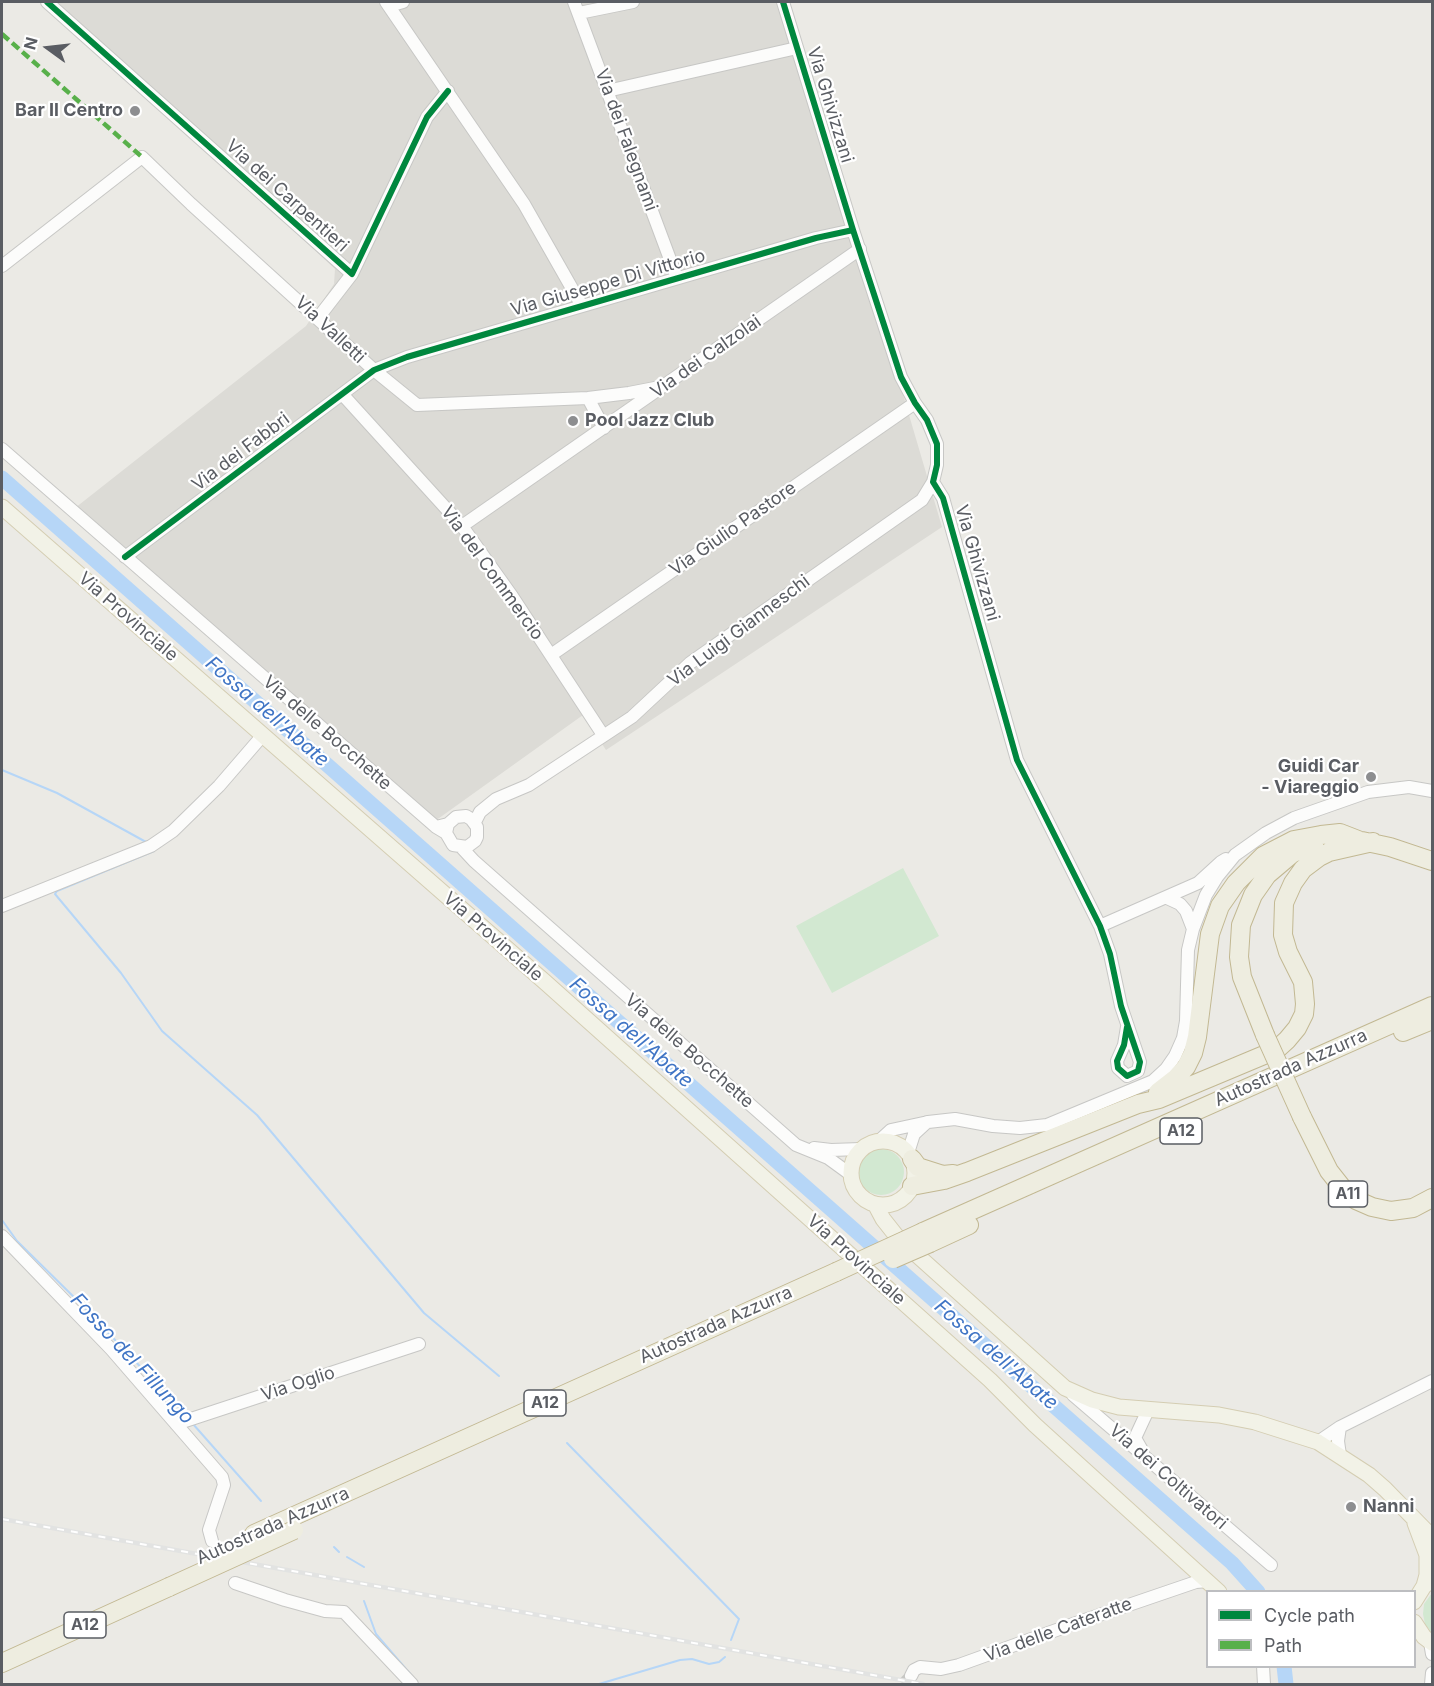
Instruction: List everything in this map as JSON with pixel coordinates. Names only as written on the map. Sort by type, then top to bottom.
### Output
[{"type":"highway","points":[[1138,1104],[1176,1078],[1186,1067],[1193,1053],[1198,1029],[1209,934],[1220,906],[1236,883],[1263,856],[1294,840],[1340,833],[1432,861]]},
{"type":"highway","name":"A11","points":[[1374,843],[1333,841],[1306,847],[1267,874],[1248,905],[1239,936],[1240,967],[1245,987],[1302,1117],[1329,1171],[1344,1190],[1356,1200],[1372,1207],[1391,1211],[1413,1208],[1432,1198]]},
{"type":"highway","points":[[906,1193],[967,1173],[1138,1104],[1159,1099],[1276,1050],[1294,1034],[1304,1014],[1305,994],[1301,977],[1282,935],[1282,914],[1287,895],[1298,874],[1315,859],[1329,852],[1374,843]]},
{"type":"highway","name":"Autostrada Azzurra","points":[[927,1238],[1432,1006]]},
{"type":"highway","name":"Autostrada Azzurra","points":[[2,1663],[254,1534],[927,1238],[1432,1020]]},
{"type":"highway","points":[[910,1156],[918,1167],[943,1175],[967,1173]]},
{"type":"highway","name":"Autostrada Azzurra","points":[[2,1649],[294,1530],[841,1276]]},
{"type":"main road","name":"Via Provinciale","points":[[2,507],[544,982],[990,1380],[1035,1425],[1217,1590]]},
{"type":"main road","points":[[898,1238],[894,1224],[906,1193],[915,1168],[910,1156],[900,1145],[890,1141],[879,1141],[869,1143],[855,1156],[850,1174],[860,1196],[875,1204],[884,1205],[906,1193]]},
{"type":"main road","points":[[875,1204],[898,1238],[1065,1388],[1092,1400],[1119,1407],[1219,1415],[1255,1422],[1318,1442],[1385,1488],[1432,1537]]},
{"type":"main road","points":[[1414,1520],[1427,1555],[1428,1583],[1416,1601]]},
{"type":"main road","points":[[1416,1628],[1432,1647]]},
{"type":"street","name":"Via dei Carpentieri","points":[[47,2],[352,274],[427,117],[448,91]]},
{"type":"street","points":[[403,2],[387,4],[524,204],[582,306]]},
{"type":"street","points":[[577,8],[633,2]]},
{"type":"street","name":"Via Ghivizzani","points":[[783,2],[901,377],[927,420],[937,444],[937,465],[933,482],[943,498],[1017,760],[1100,926],[1110,954],[1127,1027]]},
{"type":"street","name":"Via dei Falegnami","points":[[577,8],[677,278]]},
{"type":"street","points":[[608,91],[797,48]]},
{"type":"street","name":"Via Valletti","points":[[2,266],[142,157],[374,370],[417,405],[588,398],[665,386]]},
{"type":"street","name":"Via Giuseppe Di Vittorio","points":[[374,370],[406,357],[816,238],[853,230]]},
{"type":"street","name":"Via dei Calzolai","points":[[462,526],[860,249]]},
{"type":"street","points":[[318,318],[352,274]]},
{"type":"street","name":"Via dei Fabbri","points":[[124,557],[374,370]]},
{"type":"street","name":"Via del Commercio","points":[[343,395],[462,526],[603,735]]},
{"type":"street","points":[[588,398],[604,428]]},
{"type":"street","name":"Via Giulio Pastore","points":[[551,656],[915,403]]},
{"type":"street","name":"Via delle Bocchette","points":[[2,449],[124,557],[443,828],[453,845],[467,846],[474,861],[796,1145]]},
{"type":"street","name":"Via Luigi Gianneschi","points":[[474,817],[495,799],[529,784],[632,717],[690,663],[922,500],[933,482]]},
{"type":"street","points":[[2,906],[151,846],[173,831],[219,786],[263,735]]},
{"type":"street","points":[[1169,897],[1198,883],[1221,862],[1294,818],[1368,792],[1409,787],[1432,791]]},
{"type":"street","points":[[443,828],[456,817],[474,817],[477,837],[467,846]]},
{"type":"street","points":[[879,1141],[891,1130],[955,1119],[1020,1128],[1047,1125],[1153,1081],[1166,1069],[1183,1038],[1186,1021],[1188,950],[1193,929],[1204,900],[1217,877],[1235,855]]},
{"type":"street","points":[[1100,926],[1184,891],[1195,891],[1204,900]]},
{"type":"street","points":[[1169,897],[1186,911],[1193,929]]},
{"type":"street","points":[[910,1156],[914,1134],[928,1122]]},
{"type":"street","points":[[796,1145],[831,1150],[861,1149]]},
{"type":"street","points":[[796,1145],[828,1158],[850,1174]]},
{"type":"street","points":[[2,1236],[111,1349],[185,1421],[222,1477],[224,1485],[209,1530],[212,1541]]},
{"type":"street","name":"Via Oglio","points":[[185,1421],[419,1344]]},
{"type":"street","points":[[1318,1442],[1340,1427],[1432,1381]]},
{"type":"street","name":"Via dei Coltivatori","points":[[1065,1388],[1271,1565]]},
{"type":"street","points":[[1148,1410],[1135,1438],[1148,1460]]},
{"type":"street","points":[[1340,1427],[1338,1441],[1340,1455]]},
{"type":"street","name":"Via delle Cateratte","points":[[911,1676],[914,1670],[920,1667],[942,1669],[959,1665],[1163,1593],[1196,1582],[1208,1581]]},
{"type":"street","points":[[236,1583],[325,1611],[344,1612],[412,1684]]},
{"type":"street","points":[[1263,1668],[1264,1684]]},
{"type":"street","points":[[1432,1673],[1432,1684]]},
{"type":"shaded area","points":[[46,2],[781,2],[942,527],[606,750],[583,715],[435,821],[75,508],[306,326],[334,284],[335,269]]},
{"type":"green space","points":[[903,868],[939,936],[832,993],[796,926]]},
{"type":"green space","points":[[881,1149],[897,1156],[904,1172],[897,1188],[881,1195],[865,1188],[858,1172],[865,1156]]},
{"type":"green space","points":[[1432,1593],[1432,1633],[1425,1624],[1423,1614],[1424,1604]]},
{"type":"waterway","name":"Fossa dell'Abate","points":[[2,478],[1232,1563],[1256,1590]]},
{"type":"waterway","points":[[2,770],[57,793],[146,842]]},
{"type":"waterway","points":[[154,851],[57,891],[55,894],[121,973],[162,1031],[257,1115],[424,1313],[499,1376]]},
{"type":"waterway","name":"Fosso del Fillungo","points":[[2,1220],[17,1241],[81,1304],[186,1415]]},
{"type":"waterway","name":"Fosso del Fillungo","points":[[193,1424],[261,1501]]},
{"type":"waterway","points":[[567,1443],[739,1619],[731,1640]]},
{"type":"waterway","name":"Fosso del Fillungo","points":[[334,1547],[339,1552]]},
{"type":"waterway","name":"Fosso del Fillungo","points":[[347,1557],[364,1567]]},
{"type":"waterway","name":"Fosso del Fillungo","points":[[364,1601],[376,1634],[412,1676]]},
{"type":"waterway","points":[[599,1684],[680,1660],[692,1659],[709,1664],[719,1662],[725,1657]]},
{"type":"waterway","name":"Fossa dell'Abate","points":[[1284,1668],[1286,1684]]},
{"type":"tunnel","points":[[903,1684],[911,1676]]},
{"type":"railway","points":[[2,1519],[923,1684]]},
{"type":"marked path","points":[[2,34],[142,157]]},
{"type":"cycle path","points":[[47,2],[352,274],[427,117],[448,91]]},
{"type":"cycle path","points":[[783,2],[901,377],[927,420],[937,444],[937,465],[933,482],[943,498],[1017,760],[1100,926],[1110,954],[1121,1006],[1140,1062],[1138,1071],[1127,1076],[1118,1068],[1117,1061],[1124,1045],[1127,1027]]},
{"type":"cycle path","points":[[125,557],[374,370],[407,357],[816,238],[853,230]]},
{"type":"place","name":"Bar Il Centro","points":[[135,111]]},
{"type":"place","name":"Pool Jazz Club","points":[[573,421]]},
{"type":"place","name":"Guidi Car - Viareggio","points":[[1371,777]]},
{"type":"place","name":"Nanni","points":[[1351,1507]]}]
